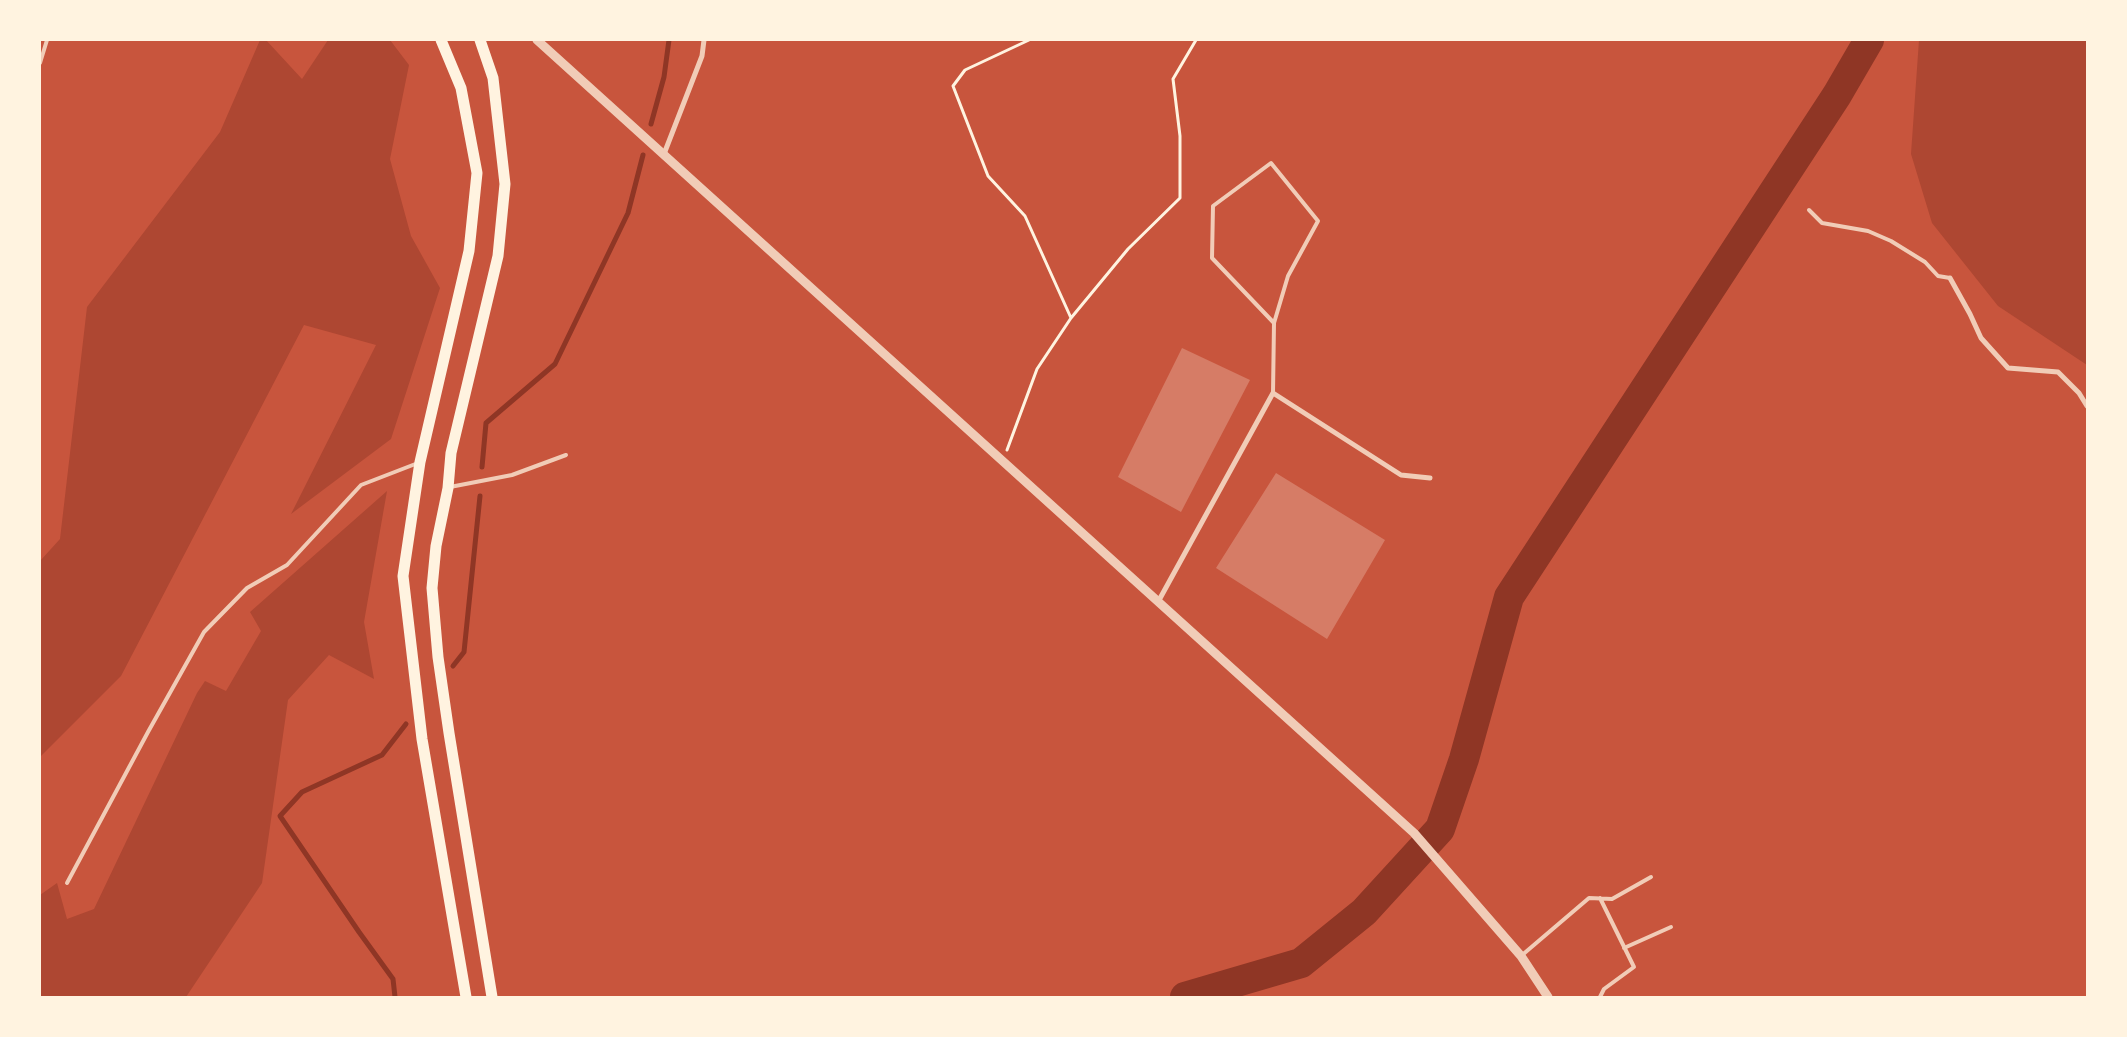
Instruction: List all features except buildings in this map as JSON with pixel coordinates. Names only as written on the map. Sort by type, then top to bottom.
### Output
[{"type":"main road","points":[[442,40],[461,88],[477,173],[469,251],[420,462],[403,576],[422,739],[466,997]]},
{"type":"main road","points":[[480,40],[493,78],[505,184],[498,256],[451,453],[448,488],[436,546],[432,588],[438,657],[449,733],[492,997]]},
{"type":"street","points":[[537,40],[1414,833],[1521,956],[1548,997]]},
{"type":"street","points":[[664,154],[702,56],[704,40]]},
{"type":"street","points":[[1950,278],[1970,314],[1980,338],[2008,368],[2058,372],[2079,393],[2087,406]]},
{"type":"street","points":[[1158,603],[1273,393],[1401,475],[1430,478]]},
{"type":"lane","points":[[40,63],[47,40]]},
{"type":"lane","points":[[1273,393],[1274,323],[1288,276],[1318,221],[1271,163],[1213,206],[1212,258],[1274,323]]},
{"type":"lane","points":[[1809,210],[1822,223],[1868,230],[1891,241],[1925,262],[1938,276],[1950,278]]},
{"type":"lane","points":[[448,488],[512,476],[566,455]]},
{"type":"lane","points":[[67,884],[204,632],[247,588],[287,565],[361,485],[420,462]]},
{"type":"lane","points":[[1521,956],[1588,898],[1612,898],[1651,877]]},
{"type":"lane","points":[[1600,898],[1634,967],[1604,989],[1600,997]]},
{"type":"lane","points":[[1624,948],[1671,927]]},
{"type":"path","points":[[1029,40],[965,70],[953,86],[988,176],[1025,216],[1072,318]]},
{"type":"path","points":[[1002,462],[1037,369],[1072,318],[1128,249],[1180,198],[1180,136],[1173,79],[1196,40]]},
{"type":"shaded area","points":[[260,40],[266,40],[302,79],[328,40],[390,40],[409,65],[390,159],[411,236],[440,288],[391,439],[291,514],[376,345],[304,325],[121,676],[40,757],[40,561],[60,539],[87,307],[220,132]]},
{"type":"shaded area","points":[[1919,40],[2087,40],[2087,365],[1998,306],[1932,223],[1911,154]]},
{"type":"shaded area","points":[[387,491],[364,622],[374,679],[329,655],[288,700],[262,883],[186,997],[40,997],[40,895],[57,883],[67,919],[94,909],[197,693],[205,681],[226,691],[261,631],[250,612]]},
{"type":"waterway","points":[[651,124],[664,77],[669,40]]},
{"type":"waterway","points":[[1185,997],[1301,963],[1364,912],[1440,829],[1464,759],[1509,597],[1837,95],[1869,40]]},
{"type":"waterway","points":[[482,467],[486,423],[555,364],[628,213],[643,155]]},
{"type":"waterway","points":[[453,666],[464,652],[480,496]]},
{"type":"waterway","points":[[395,997],[393,979],[280,816],[302,792],[382,755],[406,724]]}]
